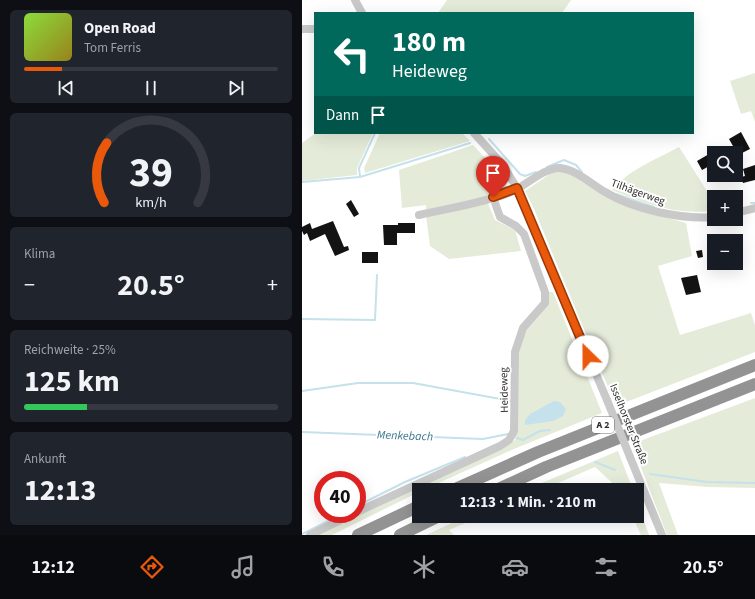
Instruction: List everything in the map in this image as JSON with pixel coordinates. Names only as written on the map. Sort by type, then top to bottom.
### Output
[{"type":"highway","name":"A 2","points":[[469,483],[545,449],[755,365]]},
{"type":"highway","name":"A 2","points":[[511,483],[546,467],[755,384]]},
{"type":"highway","points":[[358,535],[412,509]]},
{"type":"highway","points":[[400,535],[425,523]]},
{"type":"street","points":[[355,0],[361,12]]},
{"type":"street","points":[[302,29],[314,29]]},
{"type":"street","name":"Isselhorster Straße","points":[[475,134],[502,164],[517,188],[607,400],[662,535]]},
{"type":"street","name":"Tilhägerweg","points":[[517,188],[550,170],[558,168],[577,173],[607,193],[631,203],[680,217],[707,217]]},
{"type":"street","points":[[419,215],[493,197],[517,188]]},
{"type":"street","name":"Heideweg","points":[[366,508],[500,446],[509,440],[514,432],[515,352],[523,328],[545,303],[545,292],[524,234],[516,226],[500,217],[493,197]]},
{"type":"street","points":[[743,211],[755,208]]},
{"type":"street","points":[[310,535],[335,523]]},
{"type":"green space","points":[[447,0],[571,0],[563,12],[439,12]]},
{"type":"green space","points":[[755,73],[755,122],[751,111],[741,114],[730,81]]},
{"type":"green space","points":[[315,134],[373,134],[357,168],[357,175],[302,181],[302,143]]},
{"type":"green space","points":[[380,134],[463,134],[470,141],[365,173],[364,168]]},
{"type":"green space","points":[[473,145],[496,170],[508,189],[502,193],[426,210],[426,205],[402,208],[399,170]]},
{"type":"green space","points":[[679,147],[707,191],[707,211],[688,212],[662,208],[612,190],[634,171]]},
{"type":"green space","points":[[557,171],[566,171],[658,215],[686,223],[692,256],[658,266],[680,335],[751,313],[755,325],[755,352],[616,406],[534,209],[525,191]]},
{"type":"green space","points":[[487,201],[495,220],[515,230],[521,251],[449,259],[430,246],[426,215]]},
{"type":"green space","points":[[548,292],[553,292],[602,413],[514,449],[439,483],[423,483],[501,450],[515,440],[518,352],[526,331],[548,306]]},
{"type":"green space","points":[[755,398],[755,488],[708,487],[659,483],[678,535],[667,535],[632,444]]},
{"type":"green space","points":[[618,451],[630,483],[612,483],[595,467],[558,483],[542,483]]},
{"type":"green space","points":[[412,488],[412,495],[366,518],[366,510]]},
{"type":"green space","points":[[644,521],[649,535],[641,535],[635,523],[644,523]]},
{"type":"green space","points":[[341,523],[356,523],[332,535],[317,535]]},
{"type":"green space","points":[[452,523],[466,523],[449,530],[454,535],[426,535]]},
{"type":"water","points":[[554,401],[560,402],[566,409],[563,416],[553,421],[525,425],[525,420],[530,414]]},
{"type":"building","points":[[741,132],[750,149],[743,152],[743,146],[733,146],[729,139]]},
{"type":"building","points":[[707,155],[707,167],[702,170],[697,161]]},
{"type":"building","points":[[755,165],[755,180],[743,183],[743,176],[745,176],[743,169]]},
{"type":"building","points":[[351,200],[359,214],[354,217],[346,204]]},
{"type":"building","points":[[333,221],[344,247],[348,246],[349,250],[335,256],[325,234],[310,241],[307,233],[304,235],[302,231],[302,227],[310,223],[312,229]]},
{"type":"building","points":[[398,223],[415,223],[415,233],[397,233],[397,245],[384,245],[383,225],[398,225]]},
{"type":"building","points":[[702,250],[703,257],[698,258],[696,251]]},
{"type":"building","points":[[362,252],[378,252],[378,263],[362,263]]},
{"type":"building","points":[[697,275],[701,292],[686,295],[681,278]]},
{"type":"waterway","points":[[360,177],[359,168],[375,134]]},
{"type":"waterway","points":[[489,139],[520,174],[525,176],[536,172]]},
{"type":"waterway","points":[[302,182],[360,177],[470,143]]},
{"type":"waterway","points":[[547,167],[564,160],[576,165],[582,172]]},
{"type":"waterway","points":[[616,194],[654,207]]},
{"type":"waterway","points":[[302,319],[375,320],[377,275]]},
{"type":"waterway","points":[[302,391],[358,383],[413,383],[511,401]]},
{"type":"waterway","name":"Menkebach","points":[[517,438],[523,440],[540,431],[550,430]]},
{"type":"waterway","name":"Menkebach","points":[[302,432],[483,439],[508,434]]},
{"type":"waterway","points":[[366,502],[405,482],[465,457]]},
{"type":"waterway","name":"Menkebach","points":[[595,462],[615,470]]},
{"type":"waterway","name":"Menkebach","points":[[650,474],[707,482],[755,483]]},
{"type":"waterway","points":[[302,534],[324,523]]},
{"type":"route","points":[[493,197],[512,192],[517,188],[588,356]]}]
